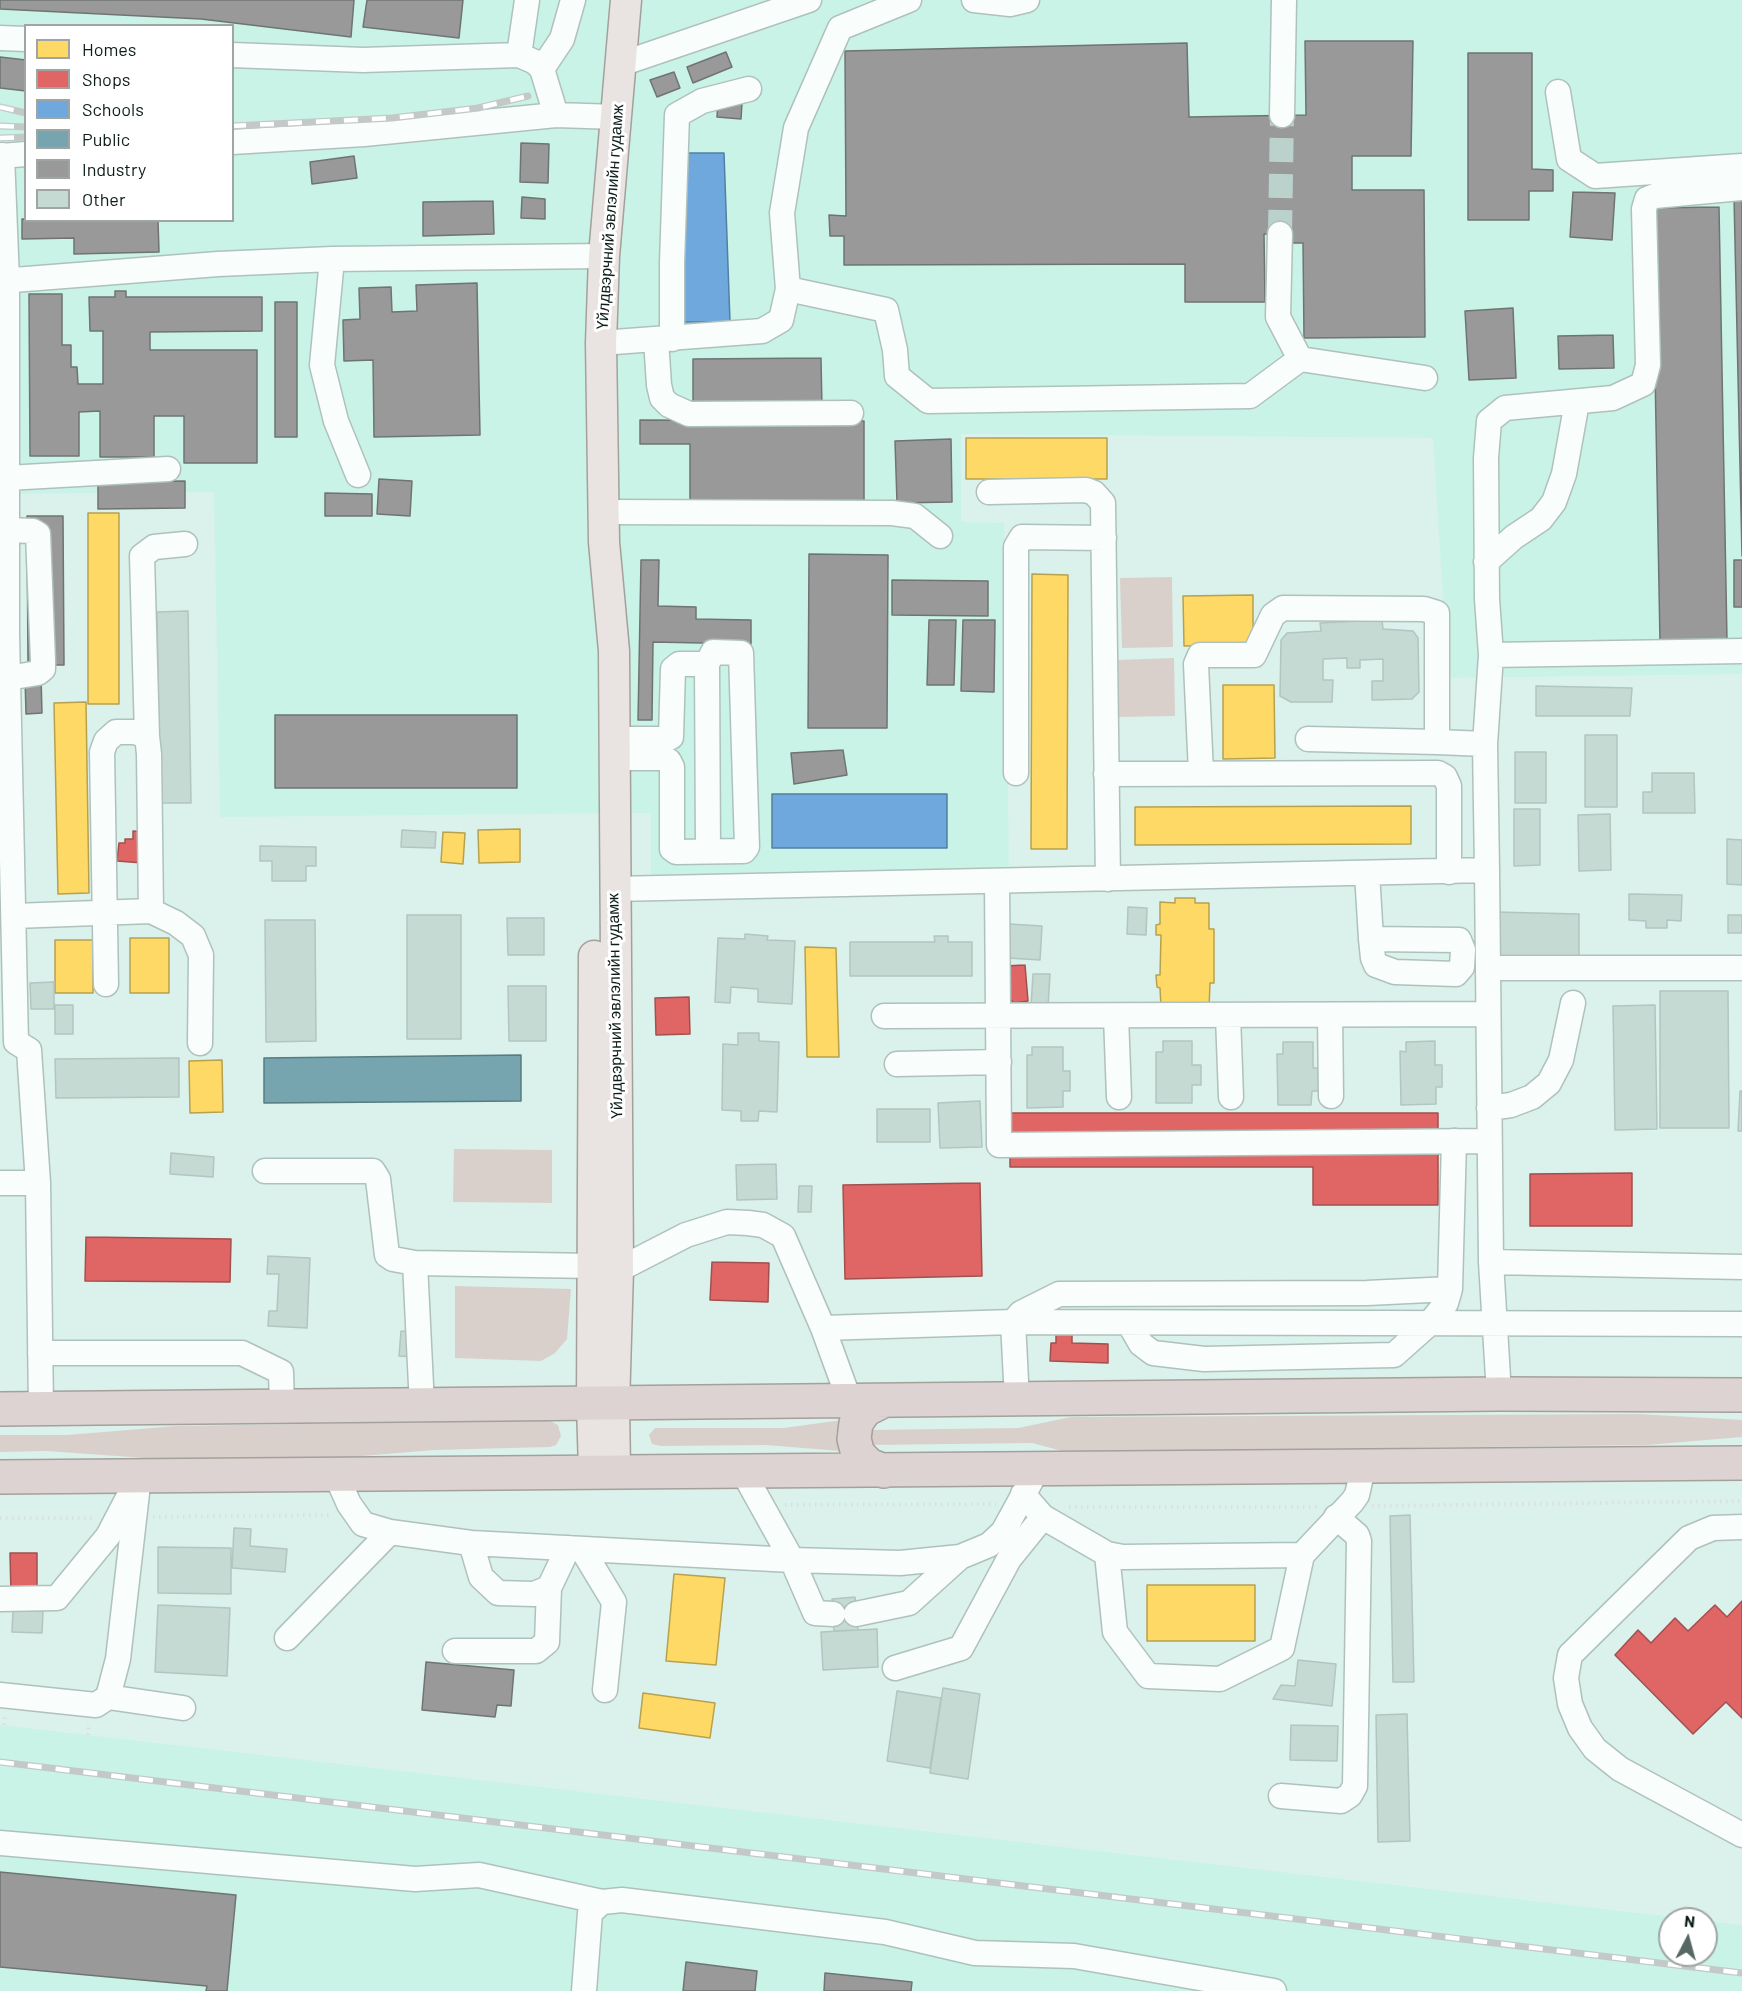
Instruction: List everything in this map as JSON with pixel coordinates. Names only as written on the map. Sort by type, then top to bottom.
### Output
[{"type":"highway","points":[[0,1409],[603,1405],[1499,1394],[1742,1395]]},
{"type":"highway","points":[[865,1402],[865,1410],[856,1423],[854,1439],[858,1454],[869,1466],[884,1471],[1031,1499],[1363,1468],[1742,1463]]},
{"type":"highway","points":[[0,1477],[336,1476],[605,1470],[884,1471]]},
{"type":"main road","name":"Үйлдвэрчний эвлэлийн гудамж","points":[[605,1268],[596,652],[603,542],[601,343],[604,256],[626,0]]},
{"type":"main road","name":"Үйлдвэрчний эвлэлийн гудамж","points":[[603,542],[614,651],[614,890],[603,1405],[605,1470]]},
{"type":"street","points":[[519,55],[527,0]]},
{"type":"street","points":[[542,69],[562,39],[573,0]]},
{"type":"street","points":[[621,64],[809,0]]},
{"type":"street","points":[[601,343],[762,331],[781,320],[788,289],[782,213],[796,128],[840,28],[909,0]]},
{"type":"street","points":[[974,0],[1010,4],[1026,0]]},
{"type":"street","points":[[1282,115],[1284,0]]},
{"type":"street","points":[[0,38],[24,39]]},
{"type":"street","points":[[234,55],[363,60],[519,55],[535,62],[542,69],[556,115]]},
{"type":"street","points":[[749,89],[702,101],[677,115],[672,263],[659,385],[663,398],[669,405],[689,414],[851,413]]},
{"type":"street","points":[[1558,92],[1569,159],[1595,176],[1742,166]]},
{"type":"street","points":[[234,142],[363,134],[556,115],[617,117]]},
{"type":"street","points":[[9,155],[2,219],[7,478],[3,633],[8,678],[14,916],[8,1042],[29,1050],[38,1183],[41,1408]]},
{"type":"street","points":[[1499,1394],[1491,1262],[1485,744],[1491,655],[1486,562],[1486,458],[1490,421],[1505,408],[1613,398],[1643,384],[1648,365],[1644,209],[1647,199],[1655,195],[1742,188]]},
{"type":"street","points":[[1280,234],[1278,317],[1300,358]]},
{"type":"street","points":[[3,281],[218,264],[332,259],[604,256]]},
{"type":"street","points":[[332,259],[322,365],[336,421],[358,475]]},
{"type":"street","points":[[788,289],[886,310],[895,350],[897,376],[928,401],[1250,396],[1300,358],[1425,378]]},
{"type":"street","points":[[1486,562],[1514,537],[1541,519],[1554,502],[1564,474],[1577,402]]},
{"type":"street","points":[[7,478],[168,469]]},
{"type":"street","points":[[989,492],[1086,490],[1094,493],[1102,503],[1108,879]]},
{"type":"street","points":[[603,512],[892,513],[915,516],[940,536]]},
{"type":"street","points":[[7,530],[33,531],[38,534],[43,661],[43,669],[38,673],[8,678]]},
{"type":"street","points":[[1016,773],[1016,547],[1022,537],[1104,538]]},
{"type":"street","points":[[151,911],[150,754],[147,736],[142,556],[154,547],[185,544]]},
{"type":"street","points":[[1201,773],[1197,659],[1200,656],[1254,655],[1273,615],[1283,608],[1424,609],[1437,613],[1437,742]]},
{"type":"street","points":[[1491,655],[1742,651]]},
{"type":"street","points":[[614,749],[669,761],[672,767],[672,849],[676,852],[708,852],[742,851],[747,847],[743,657],[741,653],[713,652],[707,664],[708,852]]},
{"type":"street","points":[[614,749],[671,737],[673,669],[679,664],[707,664]]},
{"type":"street","points":[[106,984],[102,752],[106,741],[116,732],[135,732],[147,736]]},
{"type":"street","points":[[1308,739],[1485,744]]},
{"type":"street","points":[[1106,774],[1438,773],[1445,777],[1449,786],[1449,872]]},
{"type":"street","points":[[614,890],[1487,870]]},
{"type":"street","points":[[1367,873],[1371,939]]},
{"type":"street","points":[[997,882],[999,1145],[1489,1141]]},
{"type":"street","points":[[14,916],[151,911],[176,923],[193,936],[201,955],[200,1043]]},
{"type":"street","points":[[1488,968],[1742,968]]},
{"type":"street","points":[[1489,1108],[1511,1106],[1532,1097],[1549,1083],[1561,1060],[1573,1003]]},
{"type":"street","points":[[884,1016],[1488,1014]]},
{"type":"street","points":[[1330,1015],[1331,1096]]},
{"type":"street","points":[[1116,1016],[1119,1097]]},
{"type":"street","points":[[1228,1016],[1231,1097]]},
{"type":"street","points":[[897,1064],[999,1062]]},
{"type":"street","points":[[1129,1323],[1141,1344],[1153,1353],[1184,1357],[1204,1359],[1394,1356],[1430,1323],[1446,1303],[1450,1289],[1454,1141]]},
{"type":"street","points":[[264,1171],[373,1171],[378,1179],[387,1255],[393,1259],[415,1263],[605,1268],[686,1235],[727,1222],[763,1225],[783,1236],[823,1328],[865,1402]]},
{"type":"street","points":[[0,1183],[38,1183]]},
{"type":"street","points":[[1491,1262],[1742,1267]]},
{"type":"street","points":[[415,1263],[422,1406]]},
{"type":"street","points":[[1017,1400],[1013,1322],[1021,1313],[1059,1294],[1367,1293],[1450,1289]]},
{"type":"street","points":[[1367,1293],[1370,1323]]},
{"type":"street","points":[[823,1328],[1013,1322],[1742,1324]]},
{"type":"street","points":[[1184,1323],[1184,1357]]},
{"type":"street","points":[[40,1353],[242,1353],[281,1372],[282,1407]]},
{"type":"street","points":[[1107,1554],[1115,1632],[1148,1676],[1220,1679],[1282,1648],[1302,1555],[1357,1495],[1363,1468]]},
{"type":"street","points":[[742,1470],[792,1560],[815,1612],[844,1614],[909,1603],[960,1557]]},
{"type":"street","points":[[0,1695],[96,1705],[108,1697],[118,1659],[126,1518],[139,1476]]},
{"type":"street","points":[[336,1476],[363,1524],[390,1532],[471,1543],[792,1560],[900,1563],[960,1557],[989,1545],[1031,1499]]},
{"type":"street","points":[[1031,1499],[1107,1554],[1124,1557],[1302,1555]]},
{"type":"street","points":[[895,1668],[961,1648],[1009,1559],[1031,1499]]},
{"type":"street","points":[[1281,1796],[1341,1800],[1350,1795],[1355,1786],[1359,1541],[1342,1512]]},
{"type":"street","points":[[0,1599],[57,1598],[108,1536],[126,1518]]},
{"type":"street","points":[[1742,1527],[1713,1528],[1689,1538],[1570,1655],[1566,1678],[1570,1704],[1580,1728],[1595,1749],[1620,1769],[1742,1835]]},
{"type":"street","points":[[287,1638],[390,1532]]},
{"type":"street","points":[[471,1543],[481,1577],[498,1593],[534,1594],[549,1588]]},
{"type":"street","points":[[454,1651],[536,1651],[547,1642],[549,1588],[575,1548]]},
{"type":"street","points":[[575,1548],[614,1602],[605,1690]]},
{"type":"street","points":[[108,1697],[183,1708]]},
{"type":"street","points":[[0,1843],[29,1848],[403,1878],[479,1875],[602,1902],[622,1900],[885,1932],[975,1953],[1074,1956],[1274,1991]]},
{"type":"street","points":[[584,1991],[590,1913],[602,1902]]},
{"type":"path","points":[[760,1505],[1031,1499],[1342,1512],[1742,1501]]},
{"type":"path","points":[[0,1518],[356,1514]]},
{"type":"shaded area","points":[[0,0],[1742,0],[1742,674],[1448,678],[1433,438],[961,434],[961,522],[1004,523],[1009,870],[651,876],[651,813],[220,817],[214,492],[0,494]]},
{"type":"shaded area","points":[[1172,577],[1173,647],[1122,648],[1120,578]]},
{"type":"shaded area","points":[[1174,658],[1175,716],[1117,717],[1116,660]]},
{"type":"shaded area","points":[[454,1149],[552,1150],[552,1203],[453,1202]]},
{"type":"shaded area","points":[[455,1286],[571,1289],[567,1339],[555,1353],[541,1361],[455,1358]]},
{"type":"shaded area","points":[[1638,1414],[1742,1420],[1742,1437],[1647,1445],[1066,1452],[1032,1443],[870,1445],[870,1430],[1018,1428],[1071,1417]]},
{"type":"shaded area","points":[[548,1420],[558,1425],[561,1436],[556,1445],[550,1447],[434,1450],[326,1459],[145,1458],[47,1451],[0,1452],[0,1435],[67,1435],[176,1426]]},
{"type":"shaded area","points":[[842,1420],[836,1434],[840,1451],[766,1445],[661,1446],[652,1444],[649,1435],[655,1428],[784,1428]]},
{"type":"shaded area","points":[[0,1725],[1658,1915],[1658,1967],[1718,1967],[1718,1922],[1742,1925],[1742,1991],[0,1991]]},
{"type":"building: Homes","points":[[966,438],[1107,438],[1107,479],[966,479]]},
{"type":"building: Homes","points":[[88,513],[119,513],[119,704],[88,704]]},
{"type":"building: Homes","points":[[1032,574],[1068,575],[1067,849],[1031,849]]},
{"type":"building: Homes","points":[[1253,595],[1253,645],[1184,646],[1183,596]]},
{"type":"building: Homes","points":[[1223,685],[1274,685],[1275,758],[1223,759]]},
{"type":"building: Homes","points":[[86,702],[89,893],[58,894],[54,703]]},
{"type":"building: Homes","points":[[1411,806],[1411,844],[1135,845],[1135,807]]},
{"type":"building: Homes","points":[[520,829],[520,862],[479,863],[478,830]]},
{"type":"building: Homes","points":[[443,832],[465,833],[463,864],[441,862]]},
{"type":"building: Homes","points":[[1175,898],[1195,898],[1195,903],[1209,903],[1209,929],[1214,929],[1214,983],[1210,983],[1209,1008],[1161,1007],[1160,988],[1157,987],[1156,975],[1160,975],[1161,935],[1156,935],[1156,925],[1160,924],[1160,902],[1175,903]]},
{"type":"building: Homes","points":[[130,938],[169,938],[169,993],[130,993]]},
{"type":"building: Homes","points":[[55,940],[93,940],[93,993],[55,993]]},
{"type":"building: Homes","points":[[805,947],[836,948],[839,1057],[807,1057]]},
{"type":"building: Homes","points":[[222,1060],[223,1112],[190,1113],[189,1061]]},
{"type":"building: Homes","points":[[674,1574],[725,1578],[716,1665],[666,1661]]},
{"type":"building: Homes","points":[[1147,1585],[1255,1585],[1255,1641],[1147,1641]]},
{"type":"building: Homes","points":[[643,1693],[715,1703],[710,1738],[639,1728]]},
{"type":"building: Shops","points":[[133,831],[145,832],[143,863],[117,861],[119,843],[125,843],[125,839],[133,839]]},
{"type":"building: Shops","points":[[1025,965],[1028,1001],[1014,1003],[1005,994],[1004,966]]},
{"type":"building: Shops","points":[[689,997],[690,1034],[656,1035],[655,998]]},
{"type":"building: Shops","points":[[1010,1113],[1438,1113],[1438,1205],[1313,1205],[1313,1167],[1010,1167]]},
{"type":"building: Shops","points":[[1632,1173],[1632,1226],[1530,1226],[1530,1174]]},
{"type":"building: Shops","points":[[980,1183],[982,1276],[845,1279],[843,1185]]},
{"type":"building: Shops","points":[[86,1237],[231,1239],[230,1282],[85,1281]]},
{"type":"building: Shops","points":[[712,1262],[769,1263],[768,1302],[710,1300]]},
{"type":"building: Shops","points":[[1056,1323],[1072,1324],[1072,1343],[1108,1344],[1108,1363],[1050,1361],[1051,1343],[1056,1343]]},
{"type":"building: Shops","points":[[10,1553],[37,1553],[37,1596],[11,1595]]},
{"type":"building: Shops","points":[[1742,1601],[1742,1718],[1726,1702],[1693,1734],[1615,1655],[1638,1630],[1651,1643],[1675,1618],[1688,1631],[1715,1605],[1727,1617]]},
{"type":"building: Schools","points":[[678,153],[724,153],[730,322],[679,322]]},
{"type":"building: Schools","points":[[772,794],[947,794],[947,848],[772,848]]},
{"type":"building: Public","points":[[521,1055],[521,1101],[264,1103],[264,1058]]},
{"type":"building: Industry","points":[[0,0],[354,0],[351,37],[201,19],[0,9]]},
{"type":"building: Industry","points":[[367,0],[463,0],[459,38],[363,27]]},
{"type":"building: Industry","points":[[1305,41],[1413,41],[1411,156],[1352,156],[1352,190],[1424,190],[1425,337],[1304,338],[1303,243],[1292,243],[1292,234],[1264,234],[1265,302],[1185,302],[1185,264],[844,265],[844,236],[830,236],[829,215],[846,216],[845,51],[1187,43],[1189,117],[1306,115]]},
{"type":"building: Industry","points":[[726,52],[732,67],[693,83],[687,67]]},
{"type":"building: Industry","points":[[1468,53],[1532,53],[1532,169],[1553,170],[1553,191],[1529,191],[1529,220],[1468,220]]},
{"type":"building: Industry","points":[[0,57],[24,60],[24,91],[0,88]]},
{"type":"building: Industry","points":[[674,72],[680,88],[657,97],[650,80]]},
{"type":"building: Industry","points":[[718,102],[742,103],[741,119],[717,117]]},
{"type":"building: Industry","points":[[521,143],[549,144],[548,183],[520,182]]},
{"type":"building: Industry","points":[[354,156],[357,178],[312,184],[310,162]]},
{"type":"building: Industry","points":[[1573,192],[1615,193],[1612,240],[1570,237]]},
{"type":"building: Industry","points":[[522,197],[545,199],[545,219],[521,218]]},
{"type":"building: Industry","points":[[1734,197],[1742,197],[1742,556]]},
{"type":"building: Industry","points":[[493,201],[494,234],[423,236],[423,202]]},
{"type":"building: Industry","points":[[1719,207],[1727,641],[1660,642],[1652,208]]},
{"type":"building: Industry","points":[[22,219],[24,222],[158,222],[159,252],[74,254],[74,238],[22,239]]},
{"type":"building: Industry","points":[[477,283],[480,435],[374,437],[373,360],[344,361],[343,320],[360,319],[359,288],[391,287],[392,312],[417,311],[416,285]]},
{"type":"building: Industry","points":[[115,291],[126,291],[126,297],[262,297],[262,331],[150,332],[150,350],[257,350],[257,463],[184,463],[184,416],[154,416],[154,457],[100,457],[100,411],[79,412],[79,456],[30,456],[29,294],[62,294],[62,345],[71,345],[71,367],[77,367],[78,384],[103,384],[103,331],[90,331],[89,297],[115,297]]},
{"type":"building: Industry","points":[[275,302],[297,302],[297,437],[275,437]]},
{"type":"building: Industry","points":[[1513,308],[1516,378],[1469,380],[1465,311]]},
{"type":"building: Industry","points":[[1613,335],[1614,368],[1559,369],[1558,336]]},
{"type":"building: Industry","points":[[821,358],[822,408],[693,409],[693,359]]},
{"type":"building: Industry","points":[[640,420],[864,421],[864,502],[690,502],[690,444],[640,444]]},
{"type":"building: Industry","points":[[951,439],[952,502],[897,503],[895,441]]},
{"type":"building: Industry","points":[[379,479],[412,481],[410,516],[377,514]]},
{"type":"building: Industry","points":[[185,481],[185,508],[98,509],[98,482]]},
{"type":"building: Industry","points":[[325,493],[372,494],[372,516],[325,516]]},
{"type":"building: Industry","points":[[27,516],[63,516],[64,665],[28,665]]},
{"type":"building: Industry","points":[[809,554],[888,555],[887,728],[808,728]]},
{"type":"building: Industry","points":[[641,560],[659,560],[658,606],[696,607],[696,619],[751,620],[751,644],[653,642],[652,720],[638,720]]},
{"type":"building: Industry","points":[[1734,560],[1742,560],[1742,607],[1734,607]]},
{"type":"building: Industry","points":[[892,580],[988,581],[988,616],[892,615]]},
{"type":"building: Industry","points":[[929,620],[956,620],[954,685],[927,685]]},
{"type":"building: Industry","points":[[963,620],[995,620],[994,692],[961,691]]},
{"type":"building: Industry","points":[[25,677],[41,677],[42,713],[26,714]]},
{"type":"building: Industry","points":[[275,715],[517,715],[517,788],[275,788]]},
{"type":"building: Industry","points":[[843,750],[847,775],[794,784],[791,753]]},
{"type":"building: Industry","points":[[426,1662],[514,1670],[511,1706],[497,1705],[495,1717],[422,1710]]},
{"type":"building: Industry","points":[[0,1872],[236,1895],[227,1991],[206,1991],[207,1986],[0,1967]]},
{"type":"building: Industry","points":[[686,1962],[757,1971],[755,1991],[683,1991]]},
{"type":"building: Industry","points":[[825,1973],[912,1982],[911,1991],[824,1991]]},
{"type":"building: Other","points":[[188,611],[191,803],[160,803],[157,612]]},
{"type":"building: Other","points":[[1382,620],[1383,629],[1413,631],[1418,638],[1419,692],[1412,699],[1372,700],[1372,681],[1383,681],[1383,659],[1360,660],[1360,668],[1347,668],[1347,658],[1323,659],[1323,680],[1333,680],[1332,702],[1291,702],[1280,696],[1281,640],[1287,633],[1321,631],[1320,623]]},
{"type":"building: Other","points":[[1536,686],[1632,688],[1630,716],[1536,716]]},
{"type":"building: Other","points":[[1585,735],[1617,735],[1617,807],[1585,807]]},
{"type":"building: Other","points":[[1515,752],[1546,752],[1546,803],[1515,803]]},
{"type":"building: Other","points":[[1652,773],[1694,773],[1695,813],[1643,813],[1643,792],[1652,792]]},
{"type":"building: Other","points":[[1514,809],[1540,809],[1540,865],[1514,866]]},
{"type":"building: Other","points":[[1610,814],[1611,870],[1579,871],[1578,815]]},
{"type":"building: Other","points":[[402,830],[436,832],[435,848],[401,847]]},
{"type":"building: Other","points":[[1727,839],[1742,840],[1742,885],[1727,884]]},
{"type":"building: Other","points":[[260,846],[316,847],[316,866],[306,866],[306,881],[272,881],[272,861],[260,861]]},
{"type":"building: Other","points":[[1629,894],[1682,895],[1681,921],[1667,920],[1667,928],[1646,928],[1646,921],[1629,920]]},
{"type":"building: Other","points":[[1128,907],[1147,908],[1146,935],[1127,934]]},
{"type":"building: Other","points":[[1495,912],[1579,914],[1579,963],[1495,963]]},
{"type":"building: Other","points":[[407,915],[461,915],[461,1039],[407,1039]]},
{"type":"building: Other","points":[[1728,915],[1742,915],[1742,933],[1728,933]]},
{"type":"building: Other","points":[[507,918],[544,918],[544,955],[508,955]]},
{"type":"building: Other","points":[[265,920],[315,920],[316,1041],[266,1042]]},
{"type":"building: Other","points":[[1009,924],[1042,926],[1040,960],[1007,958]]},
{"type":"building: Other","points":[[745,934],[768,936],[767,940],[795,941],[792,1004],[758,1002],[758,989],[731,987],[730,1003],[715,1002],[718,938],[745,939]]},
{"type":"building: Other","points":[[934,936],[948,936],[948,942],[972,942],[972,976],[850,976],[850,942],[935,942]]},
{"type":"building: Other","points":[[1033,974],[1050,974],[1048,1007],[1031,1006]]},
{"type":"building: Other","points":[[54,982],[54,1009],[31,1009],[30,983]]},
{"type":"building: Other","points":[[508,986],[546,986],[546,1041],[509,1041]]},
{"type":"building: Other","points":[[1660,991],[1728,991],[1729,1128],[1660,1128]]},
{"type":"building: Other","points":[[55,1005],[73,1005],[73,1034],[55,1034]]},
{"type":"building: Other","points":[[1655,1005],[1657,1129],[1615,1130],[1613,1006]]},
{"type":"building: Other","points":[[738,1033],[759,1033],[759,1041],[779,1042],[777,1112],[759,1111],[758,1121],[741,1121],[741,1111],[722,1110],[723,1044],[738,1045]]},
{"type":"building: Other","points":[[1163,1041],[1192,1041],[1192,1065],[1201,1065],[1201,1085],[1192,1085],[1192,1103],[1156,1103],[1156,1052],[1163,1052]]},
{"type":"building: Other","points":[[1435,1041],[1435,1065],[1442,1065],[1442,1087],[1436,1087],[1436,1104],[1401,1105],[1400,1051],[1406,1052],[1406,1042]]},
{"type":"building: Other","points":[[1283,1042],[1313,1042],[1313,1068],[1320,1068],[1321,1091],[1312,1091],[1311,1105],[1278,1105],[1277,1054],[1283,1054]]},
{"type":"building: Other","points":[[1032,1047],[1063,1047],[1063,1071],[1070,1071],[1070,1091],[1063,1091],[1063,1107],[1027,1108],[1027,1055],[1032,1055]]},
{"type":"building: Other","points":[[179,1058],[179,1097],[56,1098],[55,1059]]},
{"type":"building: Other","points":[[1740,1091],[1742,1091],[1742,1131],[1738,1131]]},
{"type":"building: Other","points":[[980,1101],[982,1147],[940,1148],[938,1103]]},
{"type":"building: Other","points":[[877,1109],[930,1109],[930,1142],[877,1142]]},
{"type":"building: Other","points":[[171,1153],[214,1157],[213,1177],[170,1174]]},
{"type":"building: Other","points":[[776,1164],[777,1199],[737,1200],[736,1165]]},
{"type":"building: Other","points":[[799,1186],[812,1186],[811,1212],[798,1212]]},
{"type":"building: Other","points":[[268,1256],[310,1258],[307,1328],[268,1326],[269,1311],[277,1311],[279,1274],[267,1274]]},
{"type":"building: Other","points":[[401,1331],[416,1332],[414,1357],[399,1356]]},
{"type":"building: Other","points":[[1410,1515],[1414,1682],[1393,1682],[1390,1516]]},
{"type":"building: Other","points":[[234,1528],[251,1529],[250,1546],[287,1549],[285,1572],[232,1568]]},
{"type":"building: Other","points":[[158,1547],[231,1548],[231,1594],[158,1593]]},
{"type":"building: Other","points":[[855,1597],[858,1630],[834,1631],[832,1599]]},
{"type":"building: Other","points":[[158,1605],[230,1608],[227,1676],[155,1672]]},
{"type":"building: Other","points":[[13,1611],[43,1611],[42,1633],[12,1632]]},
{"type":"building: Other","points":[[877,1629],[878,1667],[823,1670],[821,1632]]},
{"type":"building: Other","points":[[1298,1660],[1336,1664],[1332,1706],[1273,1699],[1281,1685],[1295,1686]]},
{"type":"building: Other","points":[[943,1688],[980,1694],[968,1779],[930,1773]]},
{"type":"building: Other","points":[[897,1691],[941,1698],[930,1768],[887,1761]]},
{"type":"building: Other","points":[[1407,1714],[1410,1841],[1378,1842],[1376,1715]]},
{"type":"building: Other","points":[[1291,1725],[1338,1726],[1337,1761],[1290,1760]]},
{"type":"tunnel","points":[[1280,234],[1282,115]]},
{"type":"railway","points":[[234,126],[392,118],[478,108],[528,96]]},
{"type":"railway","points":[[0,107],[24,113]]},
{"type":"railway","points":[[0,126],[24,127]]},
{"type":"railway","points":[[0,138],[24,137]]},
{"type":"railway","points":[[0,1762],[1742,1973]]}]
